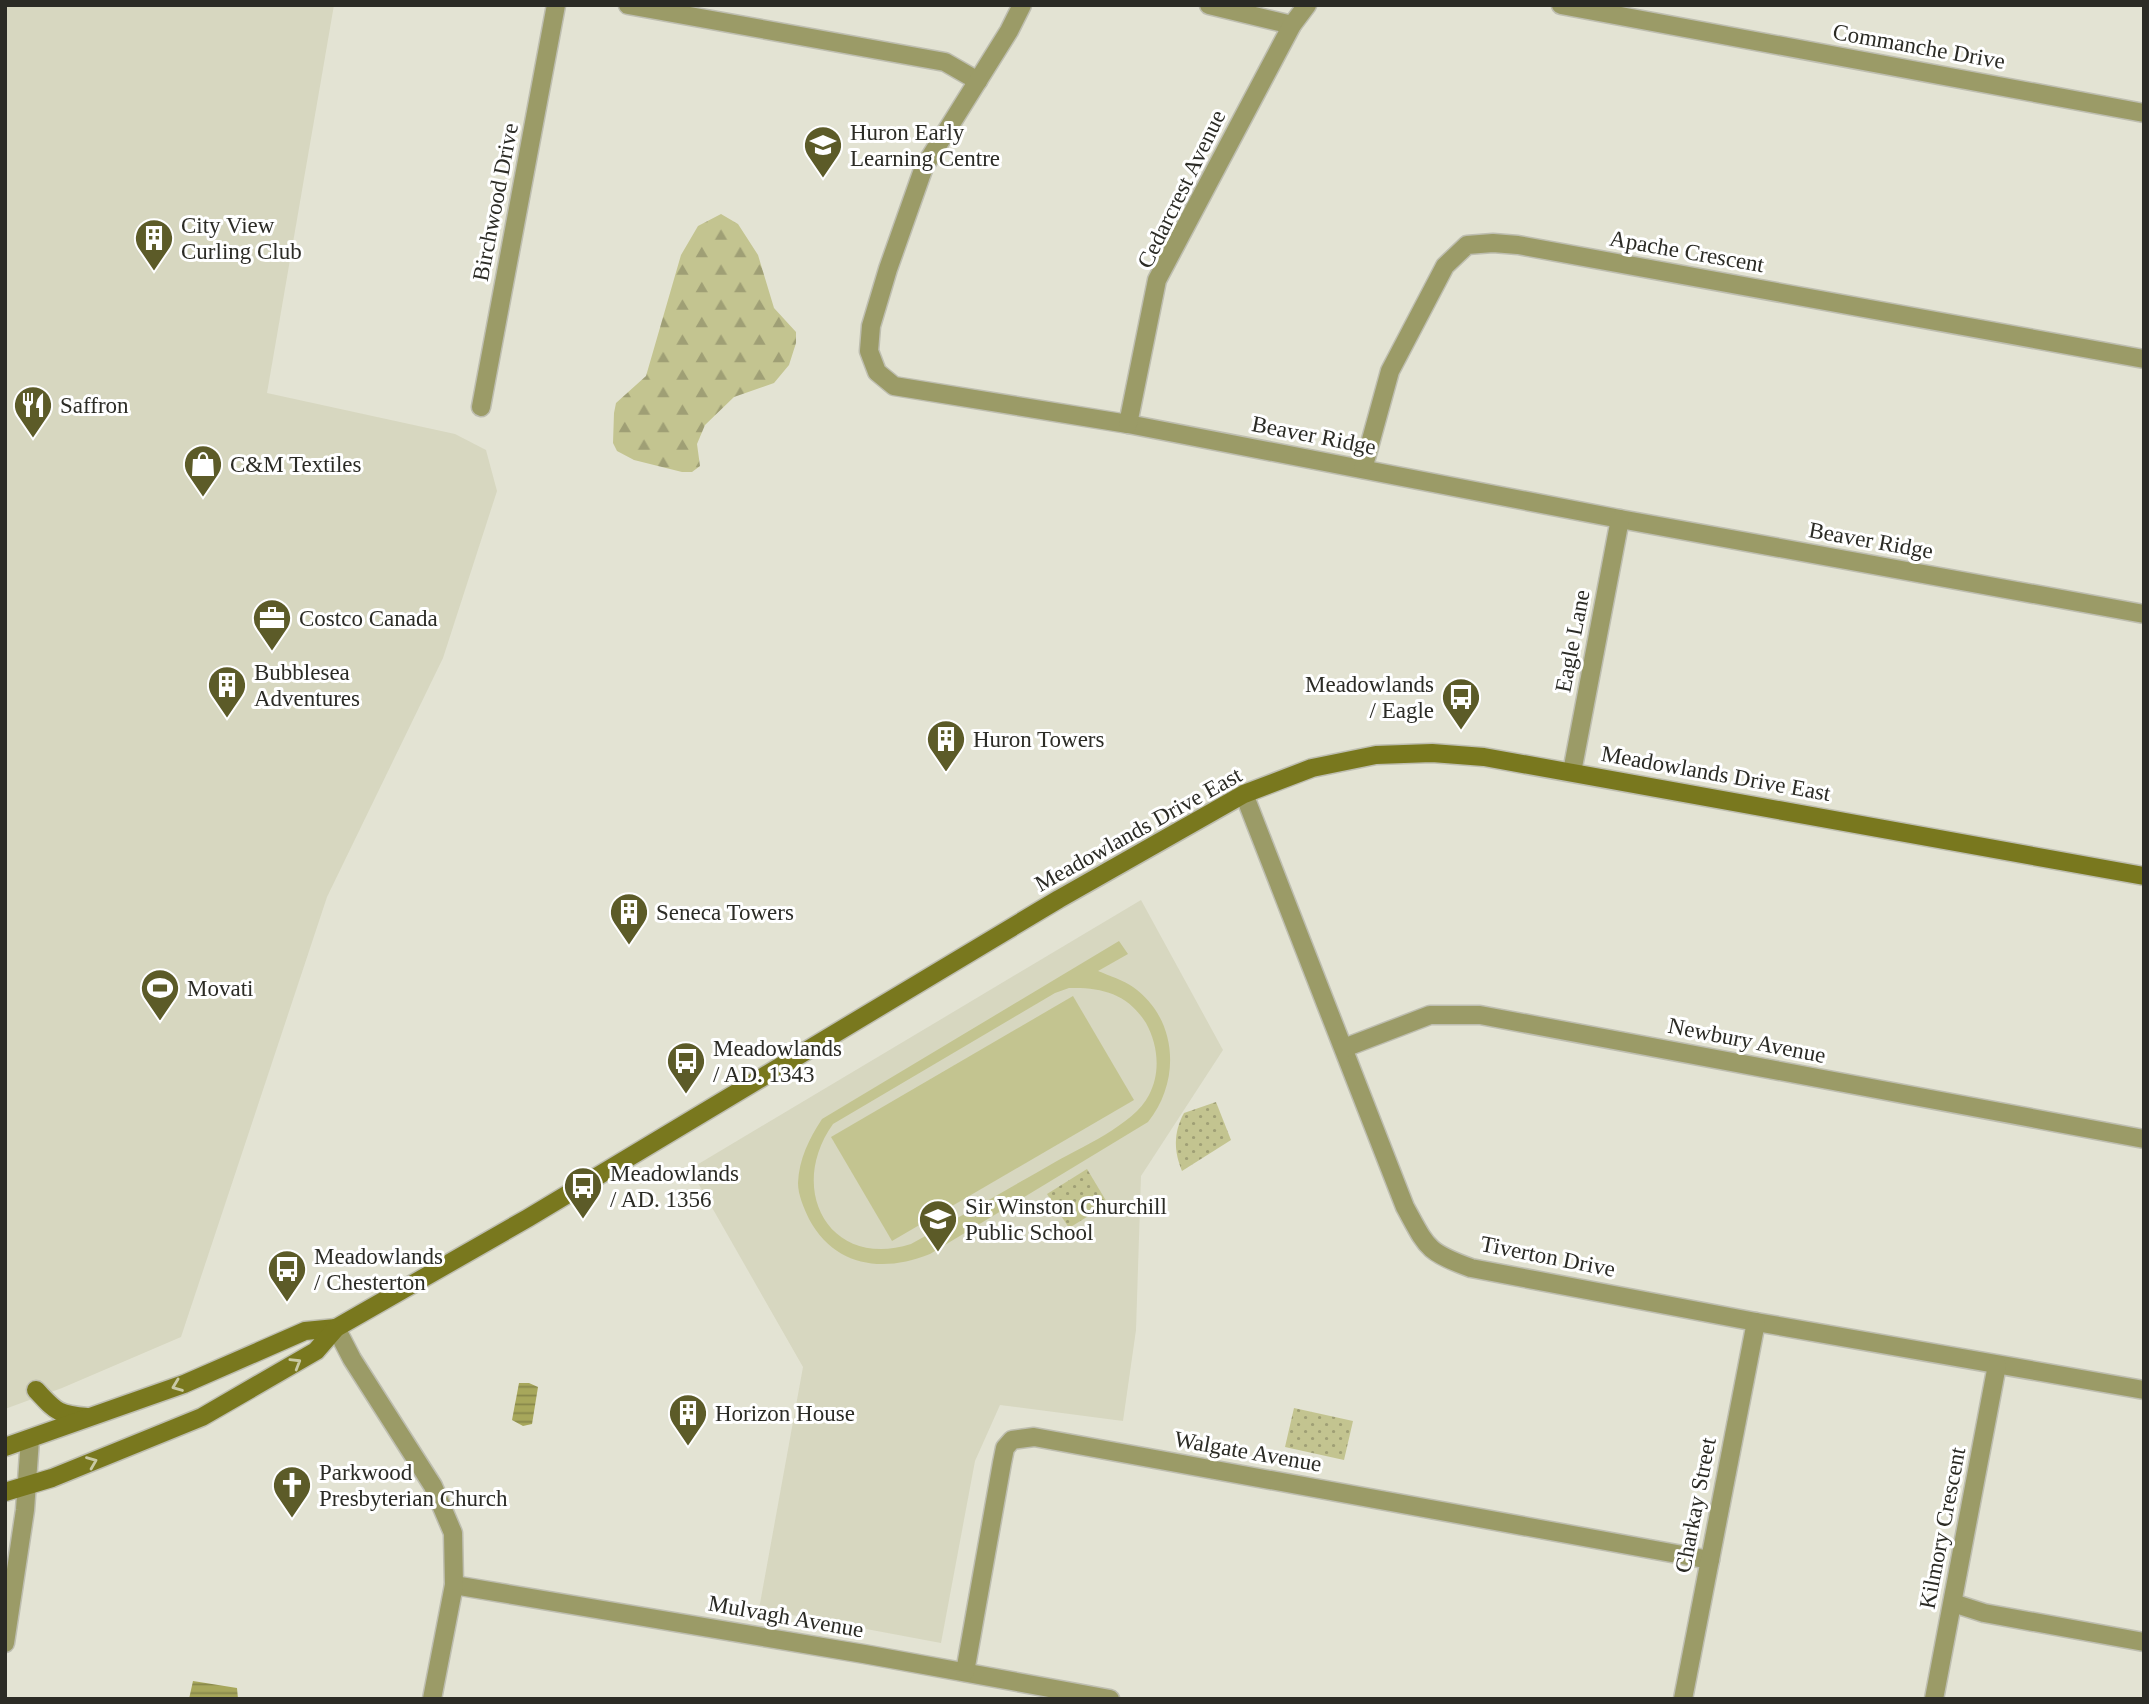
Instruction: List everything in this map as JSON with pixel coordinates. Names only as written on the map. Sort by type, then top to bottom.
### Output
[{"type":"main road","name":"Meadowlands Drive East","points":[[5,1492],[52,1478],[202,1418],[316,1351],[336,1328],[528,1218],[1059,899],[1244,794],[1312,768],[1376,754],[1458,755],[1572,772],[2144,876]]},
{"type":"main road","name":"Meadowlands Drive East","points":[[5,1447],[94,1418],[184,1384],[305,1331],[336,1328]]},
{"type":"main road","points":[[36,1390],[56,1411],[65,1415],[94,1418]]},
{"type":"street","name":"Birchwood Drive","points":[[481,407],[556,5]]},
{"type":"street","points":[[628,5],[944,62],[978,81]]},
{"type":"street","name":"Beaver Ridge","points":[[1021,5],[1009,31],[924,167],[888,269],[871,326],[869,351],[877,372],[894,386],[1128,424],[1620,519],[2144,614]]},
{"type":"street","points":[[1209,5],[1292,25],[1307,5]]},
{"type":"street","name":"Commanche Drive","points":[[1560,5],[2144,113]]},
{"type":"street","name":"Cedarcrest Avenue","points":[[1128,424],[1157,281],[1292,25]]},
{"type":"street","name":"Apache Crescent","points":[[1363,469],[1391,370],[1445,266],[1467,245],[1493,243],[1518,246],[2144,359]]},
{"type":"street","name":"Eagle Lane","points":[[1572,772],[1620,519]]},
{"type":"street","name":"Tiverton Drive","points":[[1244,794],[1405,1207],[1428,1248],[1445,1259],[1471,1268],[1756,1322],[2144,1390]]},
{"type":"street","name":"Newbury Avenue","points":[[1344,1048],[1430,1015],[1480,1015],[2144,1139]]},
{"type":"street","name":"Charkay Street","points":[[1684,1699],[1756,1322]]},
{"type":"street","points":[[336,1328],[352,1359],[433,1486],[453,1533],[454,1585],[432,1699]]},
{"type":"street","name":"Kilmory Crescent","points":[[1934,1699],[1997,1365]]},
{"type":"street","name":"Walgate Avenue","points":[[965,1672],[1002,1462],[1005,1448],[1012,1440],[1034,1437],[1710,1560]]},
{"type":"street","points":[[5,1643],[28,1485],[30,1439]]},
{"type":"street","name":"Mulvagh Avenue","points":[[454,1585],[1110,1699]]},
{"type":"street","points":[[1953,1604],[1984,1613],[2144,1642]]},
{"type":"shaded area","points":[[5,5],[334,5],[267,393],[455,434],[486,450],[497,491],[443,658],[327,897],[181,1337],[62,1388],[5,1409]]},
{"type":"shaded area","name":"Sir Winston Churchill Public School","points":[[1141,900],[1223,1050],[1141,1176],[1136,1330],[1123,1421],[1000,1405],[975,1461],[941,1643],[759,1609],[803,1367],[690,1169]]},
{"type":"shaded area","points":[[519,1383],[538,1387],[532,1424],[523,1426],[512,1420]]},
{"type":"shaded area","points":[[193,1681],[237,1688],[238,1699],[189,1699]]},
{"type":"green space","points":[[721,214],[738,224],[758,255],[774,308],[796,332],[796,343],[789,365],[774,383],[734,397],[705,425],[697,444],[700,466],[692,472],[634,460],[617,451],[613,443],[616,403],[646,376],[681,255],[698,226]]},
{"type":"green space","points":[[1119,941],[1128,954],[1098,971],[1121,980],[1148,1000],[1166,1033],[1170,1070],[1159,1106],[1148,1122],[930,1254],[912,1260],[878,1264],[846,1256],[820,1235],[809,1219],[799,1192],[800,1166],[822,1119]],"holes":[[[1069,988],[1092,989],[1113,994],[1131,1005],[1146,1023],[1153,1040],[1156,1068],[1153,1086],[1142,1106],[1105,1135],[911,1244],[882,1249],[858,1246],[838,1235],[824,1218],[816,1198],[814,1174],[820,1149],[833,1124],[1055,993]]]},
{"type":"green space","points":[[1073,996],[1134,1100],[892,1241],[831,1137]]},
{"type":"green space","points":[[1216,1102],[1231,1140],[1182,1171],[1176,1142],[1184,1113]]},
{"type":"green space","points":[[1087,1169],[1108,1204],[1069,1228],[1047,1194]]},
{"type":"green space","points":[[1294,1408],[1353,1421],[1344,1460],[1285,1447]]},
{"type":"place","name":"Huron Early Learning Centre","points":[[823,179]]},
{"type":"place","name":"City View Curling Club","points":[[154,272]]},
{"type":"place","name":"Saffron","points":[[33,439]]},
{"type":"place","name":"C&M Textiles","points":[[203,498]]},
{"type":"place","name":"Costco Canada","points":[[272,652]]},
{"type":"place","name":"Bubblesea Adventures","points":[[227,719]]},
{"type":"place","name":"Meadowlands / Eagle","points":[[1461,731]]},
{"type":"place","name":"Huron Towers","points":[[946,773]]},
{"type":"place","name":"Seneca Towers","points":[[629,946]]},
{"type":"place","name":"Movati","points":[[160,1022]]},
{"type":"place","name":"Meadowlands / AD. 1343","points":[[686,1095]]},
{"type":"place","name":"Meadowlands / AD. 1356","points":[[583,1220]]},
{"type":"place","name":"Sir Winston Churchill Public School","points":[[938,1253]]},
{"type":"place","name":"Meadowlands / Chesterton","points":[[287,1303]]},
{"type":"place","name":"Horizon House","points":[[688,1447]]},
{"type":"place","name":"Parkwood Presbyterian Church","points":[[292,1519]]}]
